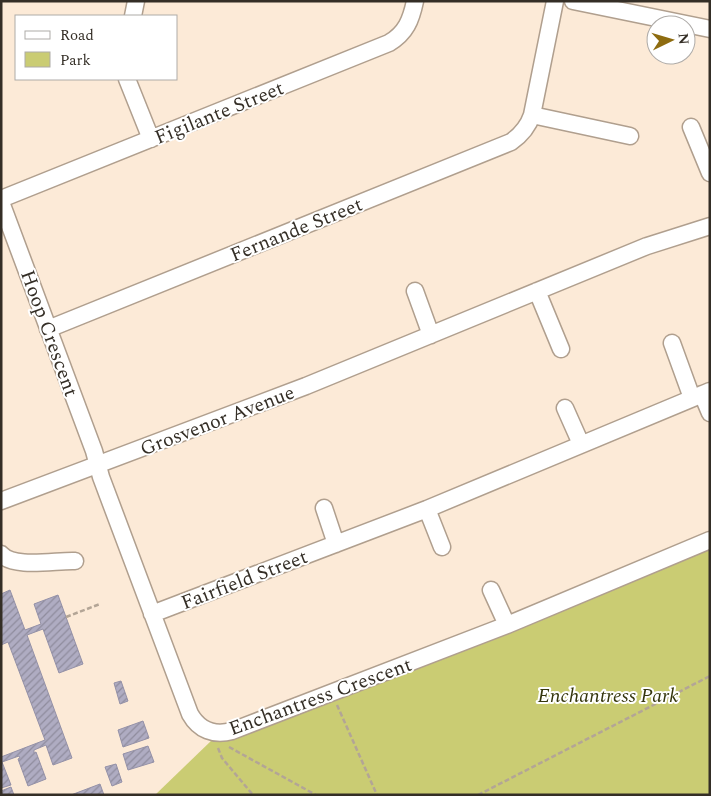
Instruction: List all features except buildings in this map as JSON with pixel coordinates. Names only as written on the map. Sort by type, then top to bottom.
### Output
[{"type":"street","points":[[133,15],[136,1]]},
{"type":"street","name":"Figilante Street","points":[[1,201],[389,43],[406,29],[415,1]]},
{"type":"street","name":"Fernande Street","points":[[48,329],[511,142],[523,133],[529,125],[532,116],[555,1]]},
{"type":"street","points":[[573,1],[710,29]]},
{"type":"street","points":[[128,80],[151,139]]},
{"type":"street","points":[[532,116],[630,136]]},
{"type":"street","points":[[691,127],[710,174]]},
{"type":"street","name":"Hoop Crescent","points":[[1,201],[98,465]]},
{"type":"street","name":"Grosvenor Avenue","points":[[1,501],[306,386],[647,246],[710,226]]},
{"type":"street","points":[[415,291],[431,335]]},
{"type":"street","points":[[537,291],[561,349]]},
{"type":"street","points":[[672,343],[710,413]]},
{"type":"street","name":"Fairfield Street","points":[[152,614],[427,509],[701,394]]},
{"type":"street","points":[[565,408],[581,444]]},
{"type":"street","name":"Enchantress Crescent","points":[[98,465],[190,714],[197,724],[213,732],[232,731],[507,625],[710,540]]},
{"type":"street","points":[[324,508],[336,544]]},
{"type":"street","points":[[427,509],[442,547]]},
{"type":"street","points":[[1,554],[15,562],[75,561]]},
{"type":"street","points":[[492,590],[507,625]]},
{"type":"path","points":[[66,617],[100,604]]},
{"type":"path","points":[[478,795],[710,676]]},
{"type":"path","points":[[332,692],[377,795]]},
{"type":"path","points":[[213,732],[222,758],[253,795]]},
{"type":"path","points":[[213,732],[228,747],[316,795]]},
{"type":"green space","name":"Enchantress Park","points":[[710,547],[710,795],[155,795],[212,740]]}]
